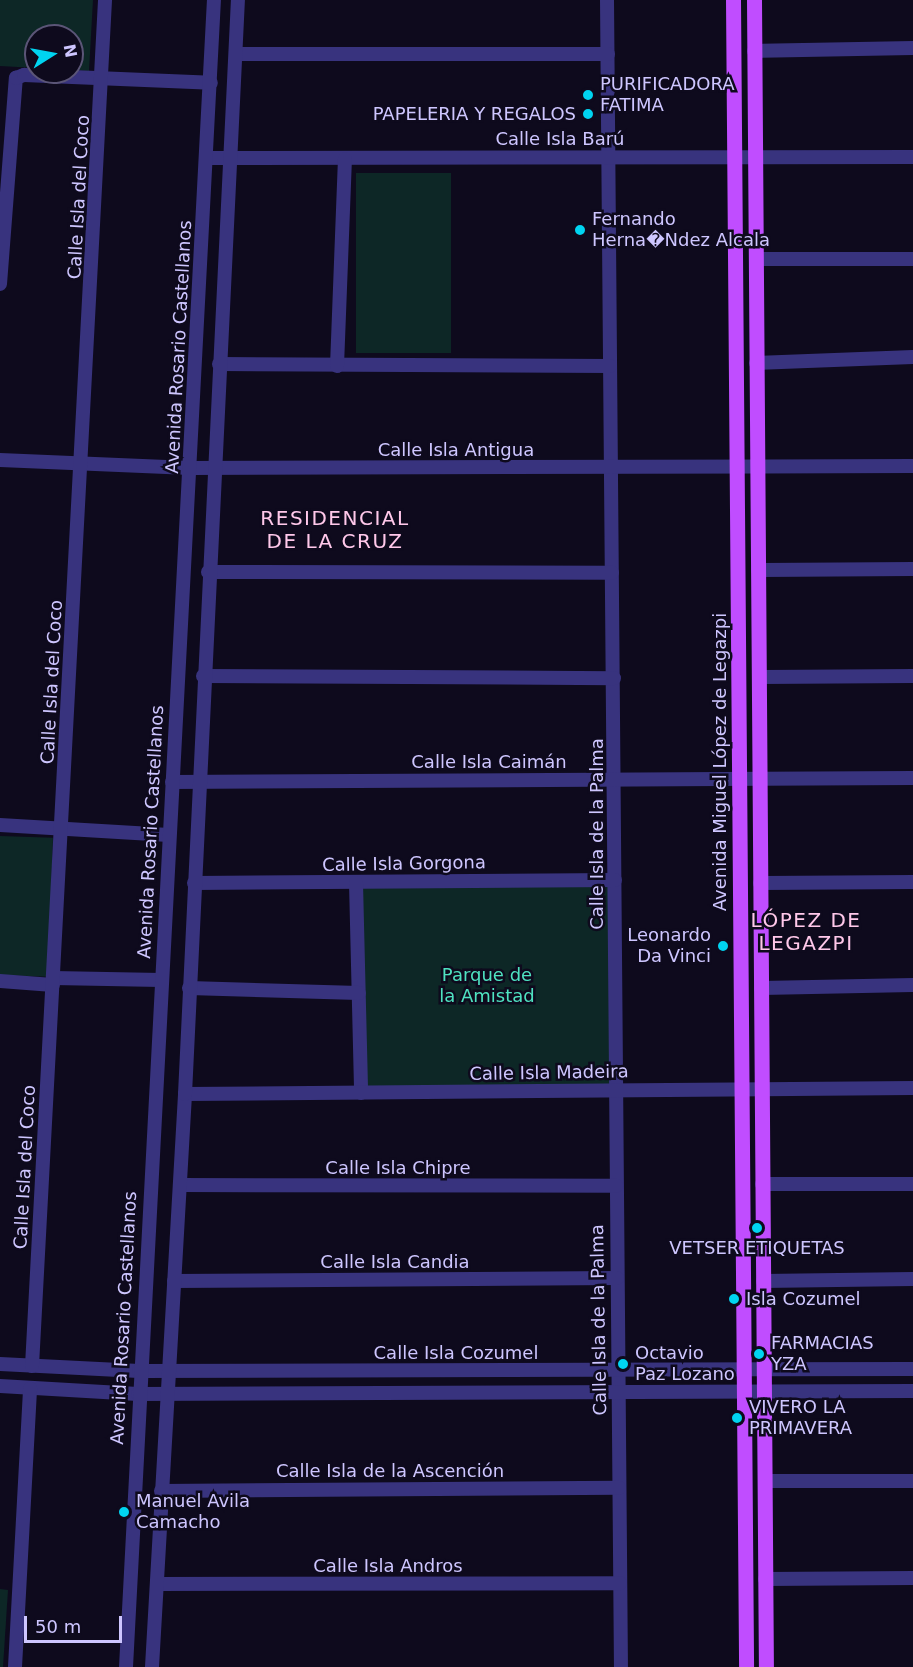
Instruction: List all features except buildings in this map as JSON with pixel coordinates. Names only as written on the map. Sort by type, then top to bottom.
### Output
[{"type":"main road","name":"Avenida Miguel López de Legazpi","points":[[733,0],[746,1667]]},
{"type":"main road","points":[[753,0],[766,1667]]},
{"type":"street","name":"Calle Isla del Coco","points":[[32,1366],[103,79],[105,0]]},
{"type":"street","name":"Avenida Rosario Castellanos","points":[[126,1667],[139,1371],[214,0]]},
{"type":"street","points":[[152,1667],[185,1094],[213,468],[238,0]]},
{"type":"street","name":"Calle Isla de la Palma","points":[[607,0],[621,1667]]},
{"type":"street","points":[[754,51],[913,48]]},
{"type":"street","points":[[236,54],[608,54]]},
{"type":"street","points":[[0,284],[16,78],[24,75],[211,83]]},
{"type":"street","name":"Calle Isla Barú","points":[[207,158],[231,156],[345,159],[913,157]]},
{"type":"street","points":[[338,366],[345,159]]},
{"type":"street","points":[[756,259],[913,259]]},
{"type":"street","points":[[756,363],[913,357]]},
{"type":"street","points":[[219,364],[610,366]]},
{"type":"street","name":"Calle Isla Antigua","points":[[0,460],[190,468],[913,466]]},
{"type":"street","points":[[758,570],[913,569]]},
{"type":"street","points":[[208,572],[612,573]]},
{"type":"street","points":[[203,676],[614,678]]},
{"type":"street","points":[[759,677],[913,676]]},
{"type":"street","name":"Calle Isla Caimán","points":[[172,782],[198,780],[913,778]]},
{"type":"street","points":[[0,825],[169,835]]},
{"type":"street","name":"Calle Isla Gorgona","points":[[194,883],[615,880]]},
{"type":"street","points":[[760,883],[913,882]]},
{"type":"street","points":[[356,883],[361,1093]]},
{"type":"street","points":[[0,981],[161,980]]},
{"type":"street","points":[[761,988],[913,985]]},
{"type":"street","points":[[189,988],[359,993]]},
{"type":"street","name":"Calle Isla Madeira","points":[[185,1094],[913,1088]]},
{"type":"street","points":[[762,1184],[913,1184]]},
{"type":"street","name":"Calle Isla Chipre","points":[[180,1185],[616,1186]]},
{"type":"street","name":"Calle Isla Candia","points":[[174,1281],[617,1278]]},
{"type":"street","points":[[763,1281],[913,1280]]},
{"type":"street","name":"Calle Isla Cozumel","points":[[0,1364],[139,1371],[913,1369]]},
{"type":"street","points":[[0,1386],[138,1394],[618,1394],[913,1391]]},
{"type":"street","points":[[15,1667],[30,1388]]},
{"type":"street","points":[[765,1481],[913,1481]]},
{"type":"street","name":"Calle Isla de la Ascención","points":[[161,1491],[619,1488]]},
{"type":"street","points":[[765,1579],[913,1578]]},
{"type":"street","name":"Calle Isla Andros","points":[[156,1584],[620,1583]]},
{"type":"green space","points":[[0,0],[93,0],[89,71],[84,71],[84,24],[24,24],[24,67],[0,66]]},
{"type":"green space","points":[[356,173],[451,173],[451,353],[356,353]]},
{"type":"green space","points":[[0,836],[53,838],[48,977],[0,975]]},
{"type":"green space","name":"Parque de la Amistad","points":[[361,885],[611,885],[611,1086],[361,1086]]},
{"type":"green space","points":[[0,1589],[8,1590],[3,1667],[0,1667]]},
{"type":"place","name":"PURIFICADORA FATIMA","points":[[588,95]]},
{"type":"place","name":"PAPELERIA Y REGALOS","points":[[588,114]]},
{"type":"place","name":"Fernando Herna�Ndez Alcala","points":[[580,230]]},
{"type":"place","name":"Leonardo Da Vinci","points":[[723,946]]},
{"type":"place","name":"VETSER ETIQUETAS","points":[[757,1228]]},
{"type":"place","name":"Isla Cozumel","points":[[734,1299]]},
{"type":"place","name":"FARMACIAS YZA","points":[[759,1354]]},
{"type":"place","name":"Octavio Paz Lozano","points":[[623,1364]]},
{"type":"place","name":"VIVERO LA PRIMAVERA","points":[[737,1418]]},
{"type":"place","name":"Manuel Avila Camacho","points":[[124,1512]]},
{"type":"district","name":"RESIDENCIAL DE LA CRUZ","points":[[335,530]]},
{"type":"district","name":"LÓPEZ DE LEGAZPI","points":[[806,932]]}]
